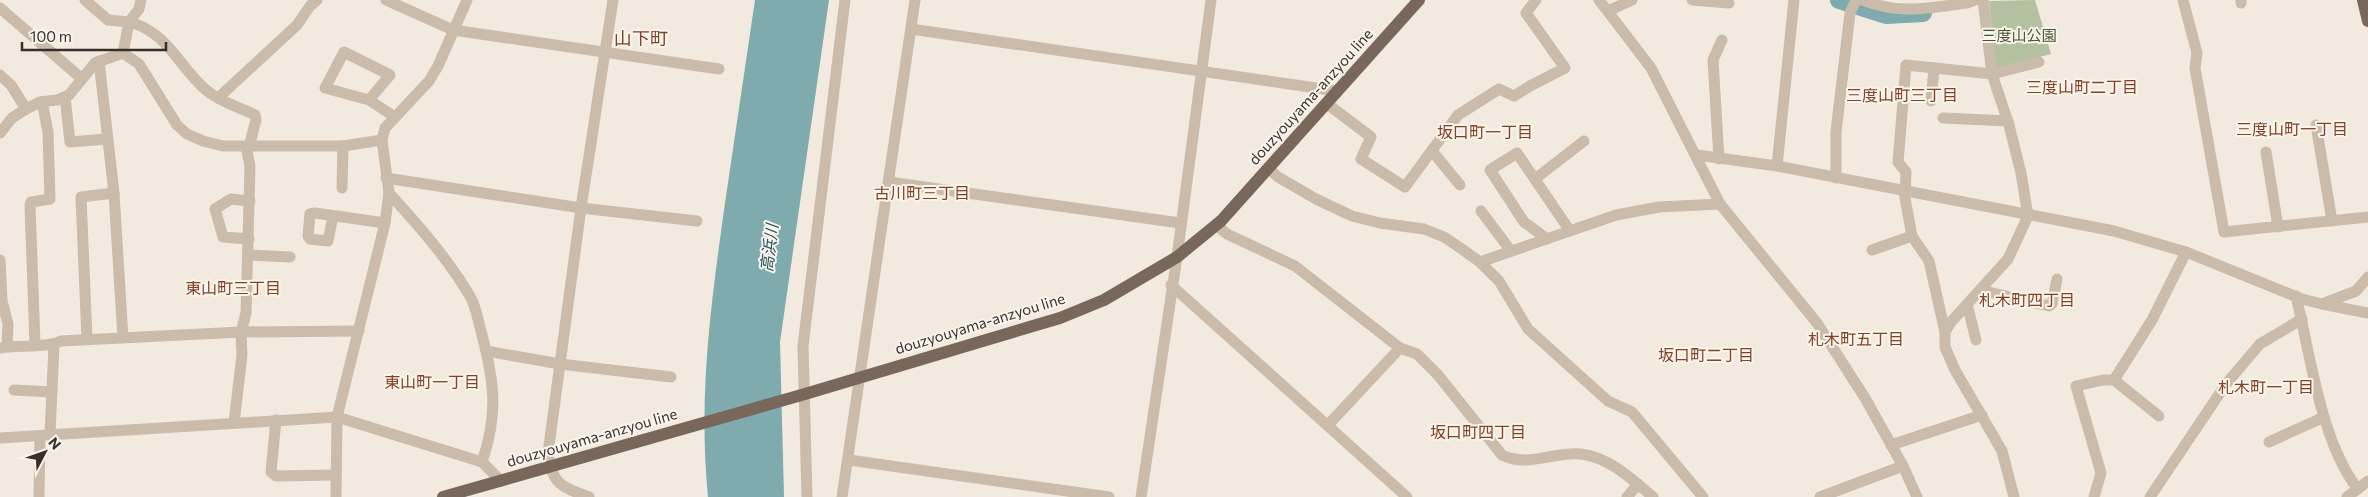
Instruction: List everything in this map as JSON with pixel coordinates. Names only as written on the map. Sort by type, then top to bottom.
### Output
[{"type":"main road","name":"douzyouyama-anzyou line","points":[[443,497],[805,394],[1060,318],[1104,300],[1177,257],[1216,225],[1269,169],[1419,0]]},
{"type":"main road","points":[[2363,0],[2368,21]]},
{"type":"street","points":[[85,0],[108,20],[145,26],[158,37],[206,90],[218,98],[255,115],[256,120],[248,147],[250,200],[246,313],[241,332],[242,355],[234,423]]},
{"type":"street","points":[[218,98],[296,25],[310,6],[317,0]]},
{"type":"street","points":[[386,0],[453,30],[719,69]]},
{"type":"street","points":[[336,497],[336,417],[385,223],[389,193],[382,140],[385,128],[429,81],[438,66],[468,0]]},
{"type":"street","points":[[589,497],[562,488],[550,468],[548,453],[581,208],[613,0]]},
{"type":"street","points":[[807,497],[803,346],[845,0]]},
{"type":"street","points":[[842,497],[849,460],[915,0]]},
{"type":"street","points":[[1141,497],[1171,285],[1177,257],[1211,0]]},
{"type":"street","points":[[1326,103],[1370,137],[1361,159],[1405,187],[1458,115],[1499,89],[1514,96],[1565,68],[1526,13],[1536,0]]},
{"type":"street","points":[[1599,0],[1651,68],[1697,155],[1720,204],[1817,323],[1865,398],[1892,445],[1917,497]]},
{"type":"street","points":[[1608,11],[1632,0]]},
{"type":"street","points":[[1692,0],[1729,3]]},
{"type":"street","points":[[1777,166],[1794,0]]},
{"type":"street","points":[[1836,178],[1836,132],[1850,13],[1856,0]]},
{"type":"street","points":[[1862,0],[1912,10],[1930,4],[1967,3],[1975,0]]},
{"type":"street","points":[[1945,332],[1951,322],[2008,259],[2028,216],[2021,173],[2008,120],[1992,74],[1983,0]]},
{"type":"street","points":[[2183,0],[2197,53],[2195,68],[2224,232],[2368,217]]},
{"type":"street","points":[[123,53],[129,22],[139,9],[139,1]]},
{"type":"street","points":[[0,8],[80,78]]},
{"type":"street","points":[[911,29],[1337,91]]},
{"type":"street","points":[[1719,159],[1713,60],[1722,40]]},
{"type":"street","points":[[369,100],[390,75],[344,52],[325,88],[369,100],[395,117]]},
{"type":"street","points":[[0,133],[12,118],[26,109],[42,102],[69,95],[80,78],[95,63],[123,53]]},
{"type":"street","points":[[123,53],[140,64],[177,125],[186,134],[223,146],[248,147],[343,146],[382,140]]},
{"type":"street","points":[[99,61],[114,193],[123,338]]},
{"type":"street","points":[[2014,497],[2002,451],[1955,370],[1945,347],[1945,332],[1929,261],[1912,236],[1905,190],[1906,172],[1898,162],[1906,65],[1992,74],[2038,62]]},
{"type":"street","points":[[1931,101],[1934,69]]},
{"type":"street","points":[[0,75],[11,85],[26,109]]},
{"type":"street","points":[[65,97],[70,142],[107,139]]},
{"type":"street","points":[[35,344],[30,205],[31,202],[50,199],[48,132],[42,102]]},
{"type":"street","points":[[1943,118],[2008,120]]},
{"type":"street","points":[[2316,125],[2332,221]]},
{"type":"street","points":[[1535,179],[1584,141]]},
{"type":"street","points":[[342,188],[343,146]]},
{"type":"street","points":[[1432,151],[1460,184]]},
{"type":"street","points":[[2266,152],[2278,227]]},
{"type":"street","points":[[1546,239],[1524,222],[1490,170],[1517,153],[1570,231]]},
{"type":"street","points":[[1697,155],[1777,166],[2028,216],[2114,231],[2186,252],[2302,299],[2368,313]]},
{"type":"street","points":[[1269,169],[1278,177],[1337,210],[1380,223],[1424,230],[1444,237],[1480,262],[1499,281],[1528,329],[1608,401],[1632,412],[1704,497]]},
{"type":"street","points":[[386,178],[581,208],[697,221]]},
{"type":"street","points":[[889,182],[1180,223]]},
{"type":"street","points":[[87,340],[81,197],[114,193]]},
{"type":"street","points":[[389,193],[426,234],[472,300],[486,351],[494,394],[493,422],[482,462]]},
{"type":"street","points":[[249,239],[223,236],[215,209],[231,199],[250,200]]},
{"type":"street","points":[[1480,262],[1616,215],[1642,209],[1720,204]]},
{"type":"street","points":[[1481,211],[1511,251]]},
{"type":"street","points":[[333,216],[385,223]]},
{"type":"street","points":[[1216,225],[1227,234],[1295,266],[1400,348],[1417,354],[1438,375],[1502,455],[1514,461],[1581,454],[1610,464],[1653,497]]},
{"type":"street","points":[[1872,250],[1912,236]]},
{"type":"street","points":[[2114,380],[2152,320],[2186,252]]},
{"type":"street","points":[[248,255],[290,257]]},
{"type":"street","points":[[0,260],[2,301],[8,324],[4,347],[35,344],[54,345],[61,341],[241,332],[359,331]]},
{"type":"street","points":[[2322,304],[2356,291],[2368,277]]},
{"type":"street","points":[[1980,290],[2049,306],[2052,304],[2057,279]]},
{"type":"street","points":[[1171,285],[1407,497]]},
{"type":"street","points":[[2296,296],[2324,417],[2348,474],[2363,485],[2347,497]]},
{"type":"street","points":[[1967,304],[1976,340]]},
{"type":"street","points":[[2150,497],[2236,372],[2260,344],[2302,319]]},
{"type":"street","points":[[39,497],[45,435],[52,392],[54,345]]},
{"type":"street","points":[[1328,425],[1400,348]]},
{"type":"street","points":[[486,351],[560,364],[671,377]]},
{"type":"street","points":[[2094,497],[2101,472],[2076,386],[2103,380],[2114,380],[2159,416]]},
{"type":"street","points":[[14,390],[52,392]]},
{"type":"street","points":[[1892,445],[1982,415]]},
{"type":"street","points":[[0,438],[336,417],[482,462],[501,481]]},
{"type":"street","points":[[2269,442],[2324,417]]},
{"type":"street","points":[[276,420],[271,472],[276,476],[336,475]]},
{"type":"street","points":[[849,460],[1109,497]]},
{"type":"street","points":[[1820,497],[1903,466]]},
{"type":"street","points":[[1626,497],[1638,484]]},
{"type":"green space","name":"三度山公園","points":[[2035,0],[2051,54],[1996,68],[1989,1]]},
{"type":"water","name":"高浜川","points":[[755,0],[829,0],[780,342],[784,497],[708,497],[704,422],[711,313]]},
{"type":"waterway","points":[[1839,0],[1886,15],[1923,13]]},
{"type":"district","name":"山下町","points":[[641,39]]},
{"type":"district","name":"三度山町二丁目","points":[[2082,87]]},
{"type":"district","name":"三度山町三丁目","points":[[1902,95]]},
{"type":"district","name":"三度山町一丁目","points":[[2292,129]]},
{"type":"district","name":"坂口町一丁目","points":[[1485,132]]},
{"type":"district","name":"古川町三丁目","points":[[922,193]]},
{"type":"district","name":"東山町三丁目","points":[[233,288]]},
{"type":"district","name":"札木町四丁目","points":[[2027,300]]},
{"type":"district","name":"札木町五丁目","points":[[1856,339]]},
{"type":"district","name":"坂口町二丁目","points":[[1706,355]]},
{"type":"district","name":"東山町一丁目","points":[[432,382]]},
{"type":"district","name":"札木町一丁目","points":[[2266,387]]},
{"type":"district","name":"坂口町四丁目","points":[[1478,432]]}]
